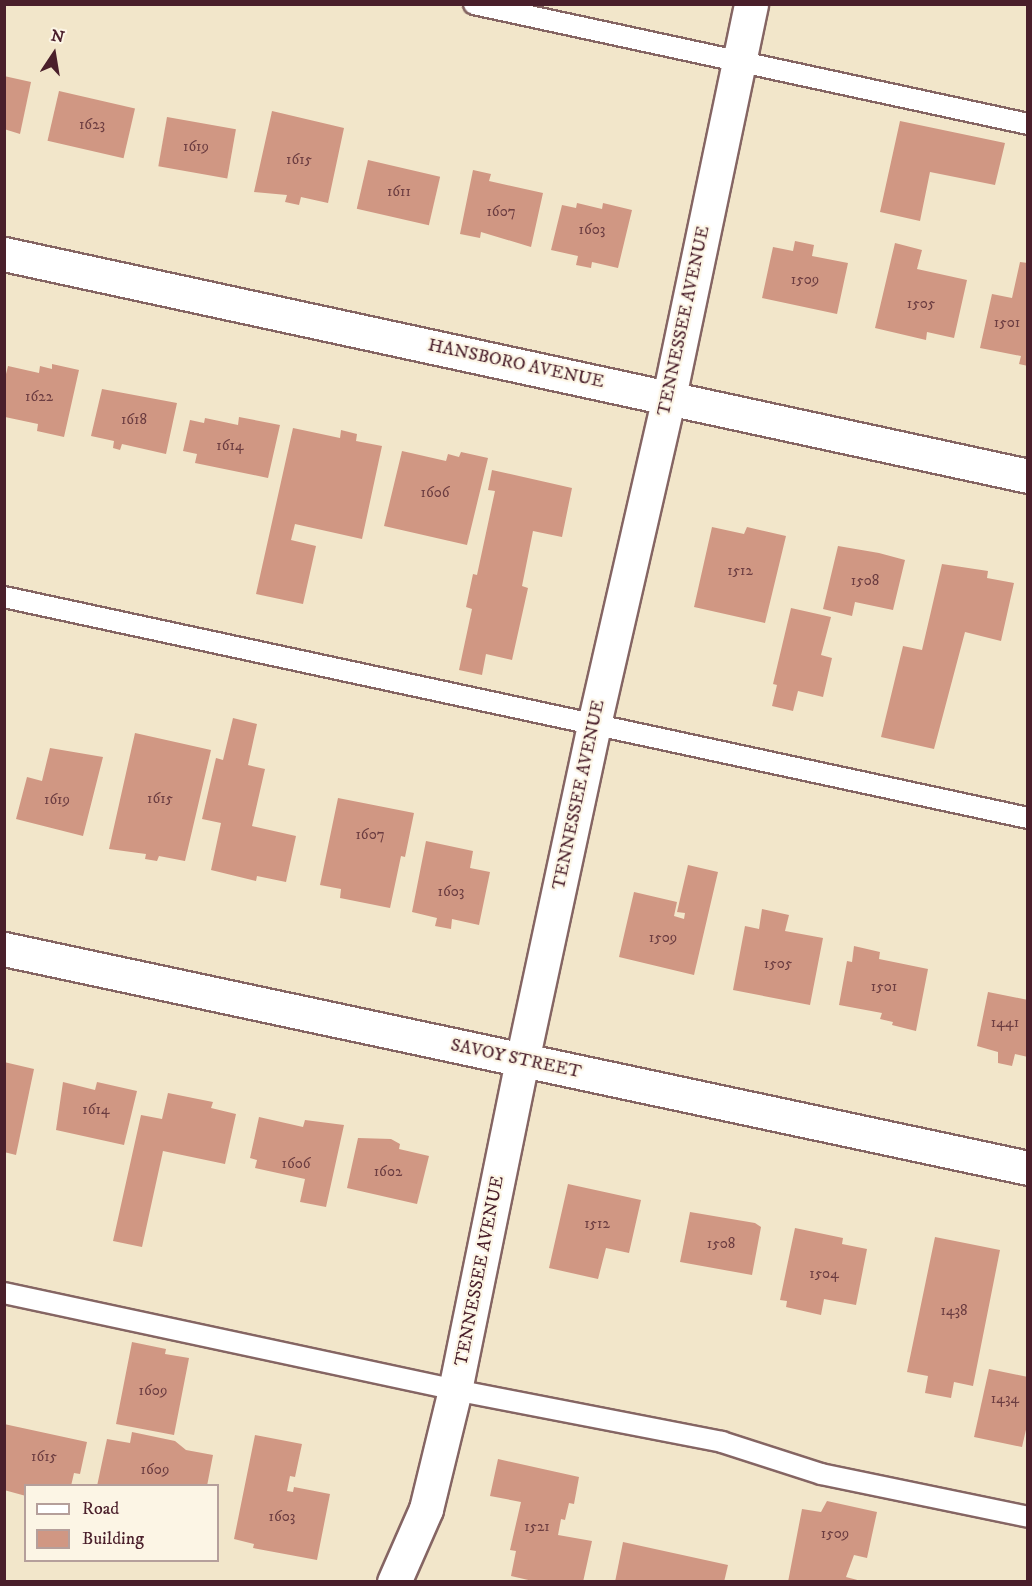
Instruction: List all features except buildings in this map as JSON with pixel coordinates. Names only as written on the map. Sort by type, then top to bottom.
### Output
[{"type":"street","name":"TENNESSEE AVENUE","points":[[394,1581],[426,1509],[455,1390],[522,1061],[594,724],[669,397],[751,4]]},
{"type":"street","name":"HANSBORO AVENUE","points":[[4,255],[1028,476]]},
{"type":"street","name":"SAVOY STREET","points":[[4,949],[1028,1168]]},
{"type":"lane","points":[[474,4],[1028,124]]},
{"type":"lane","points":[[4,597],[1028,818]]},
{"type":"lane","points":[[4,1293],[455,1390],[722,1442],[821,1474],[1028,1518]]}]
